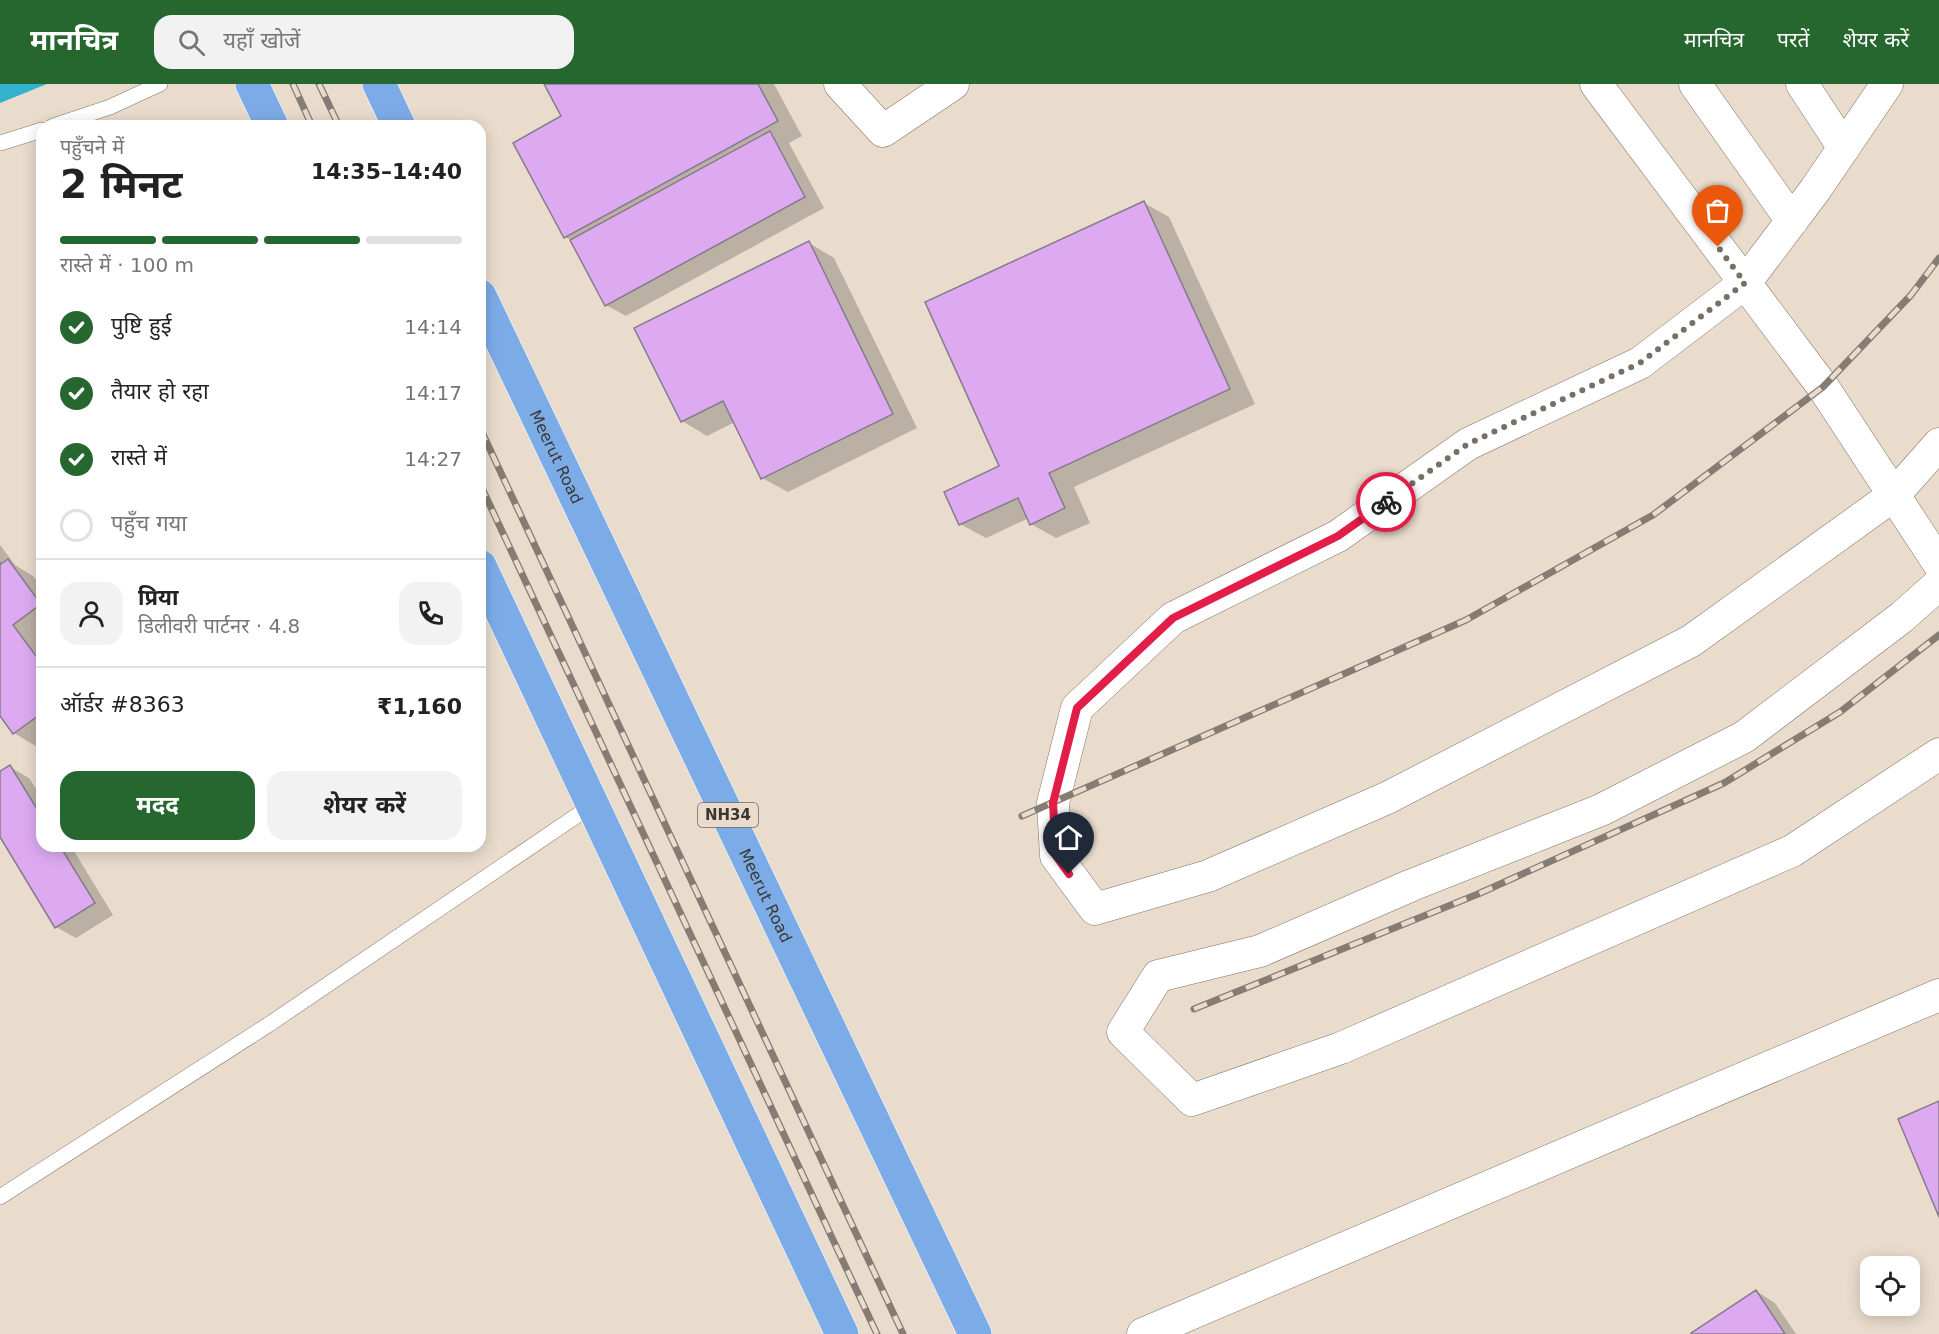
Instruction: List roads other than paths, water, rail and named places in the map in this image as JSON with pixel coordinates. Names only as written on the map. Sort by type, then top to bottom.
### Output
[{"type":"highway","points":[[252,84],[269,120]]},
{"type":"highway","points":[[379,84],[396,120]]},
{"type":"highway","name":"Meerut Road","points":[[486,309],[975,1334]]},
{"type":"highway","points":[[486,579],[591,806],[842,1334]]},
{"type":"street","points":[[840,84],[883,131],[953,84]]},
{"type":"street","points":[[1596,84],[1823,387],[1939,564]]},
{"type":"street","points":[[1695,84],[1792,220]]},
{"type":"street","points":[[1802,84],[1844,148]]},
{"type":"street","points":[[1884,86],[1844,148],[1745,283],[1640,363],[1468,444],[1338,536],[1173,618],[1077,708],[1053,803],[1056,856],[1095,909],[1218,872],[1387,798],[1691,641],[1893,495],[1939,444]]},
{"type":"street","points":[[1939,584],[1902,617],[1744,737],[1601,810],[1412,885],[1260,951],[1158,976],[1123,1032],[1192,1100],[1341,1048],[1792,850],[1939,754]]},
{"type":"street","points":[[1143,1334],[1939,995]]},
{"type":"lane","points":[[71,120],[110,107],[160,84]]},
{"type":"lane","points":[[0,143],[36,132]]},
{"type":"lane","points":[[0,1197],[268,1025],[591,806]]},
{"type":"water","points":[[0,84],[47,84],[0,103]]},
{"type":"railway","points":[[293,84],[309,120]]},
{"type":"railway","points":[[319,84],[336,120]]},
{"type":"railway","points":[[1022,816],[1466,620],[1653,515],[1823,387],[1911,295],[1939,258]]},
{"type":"railway","points":[[486,441],[903,1334]]},
{"type":"railway","points":[[486,497],[877,1334]]},
{"type":"railway","points":[[1194,1009],[1478,894],[1724,783],[1840,712],[1939,635]]}]
